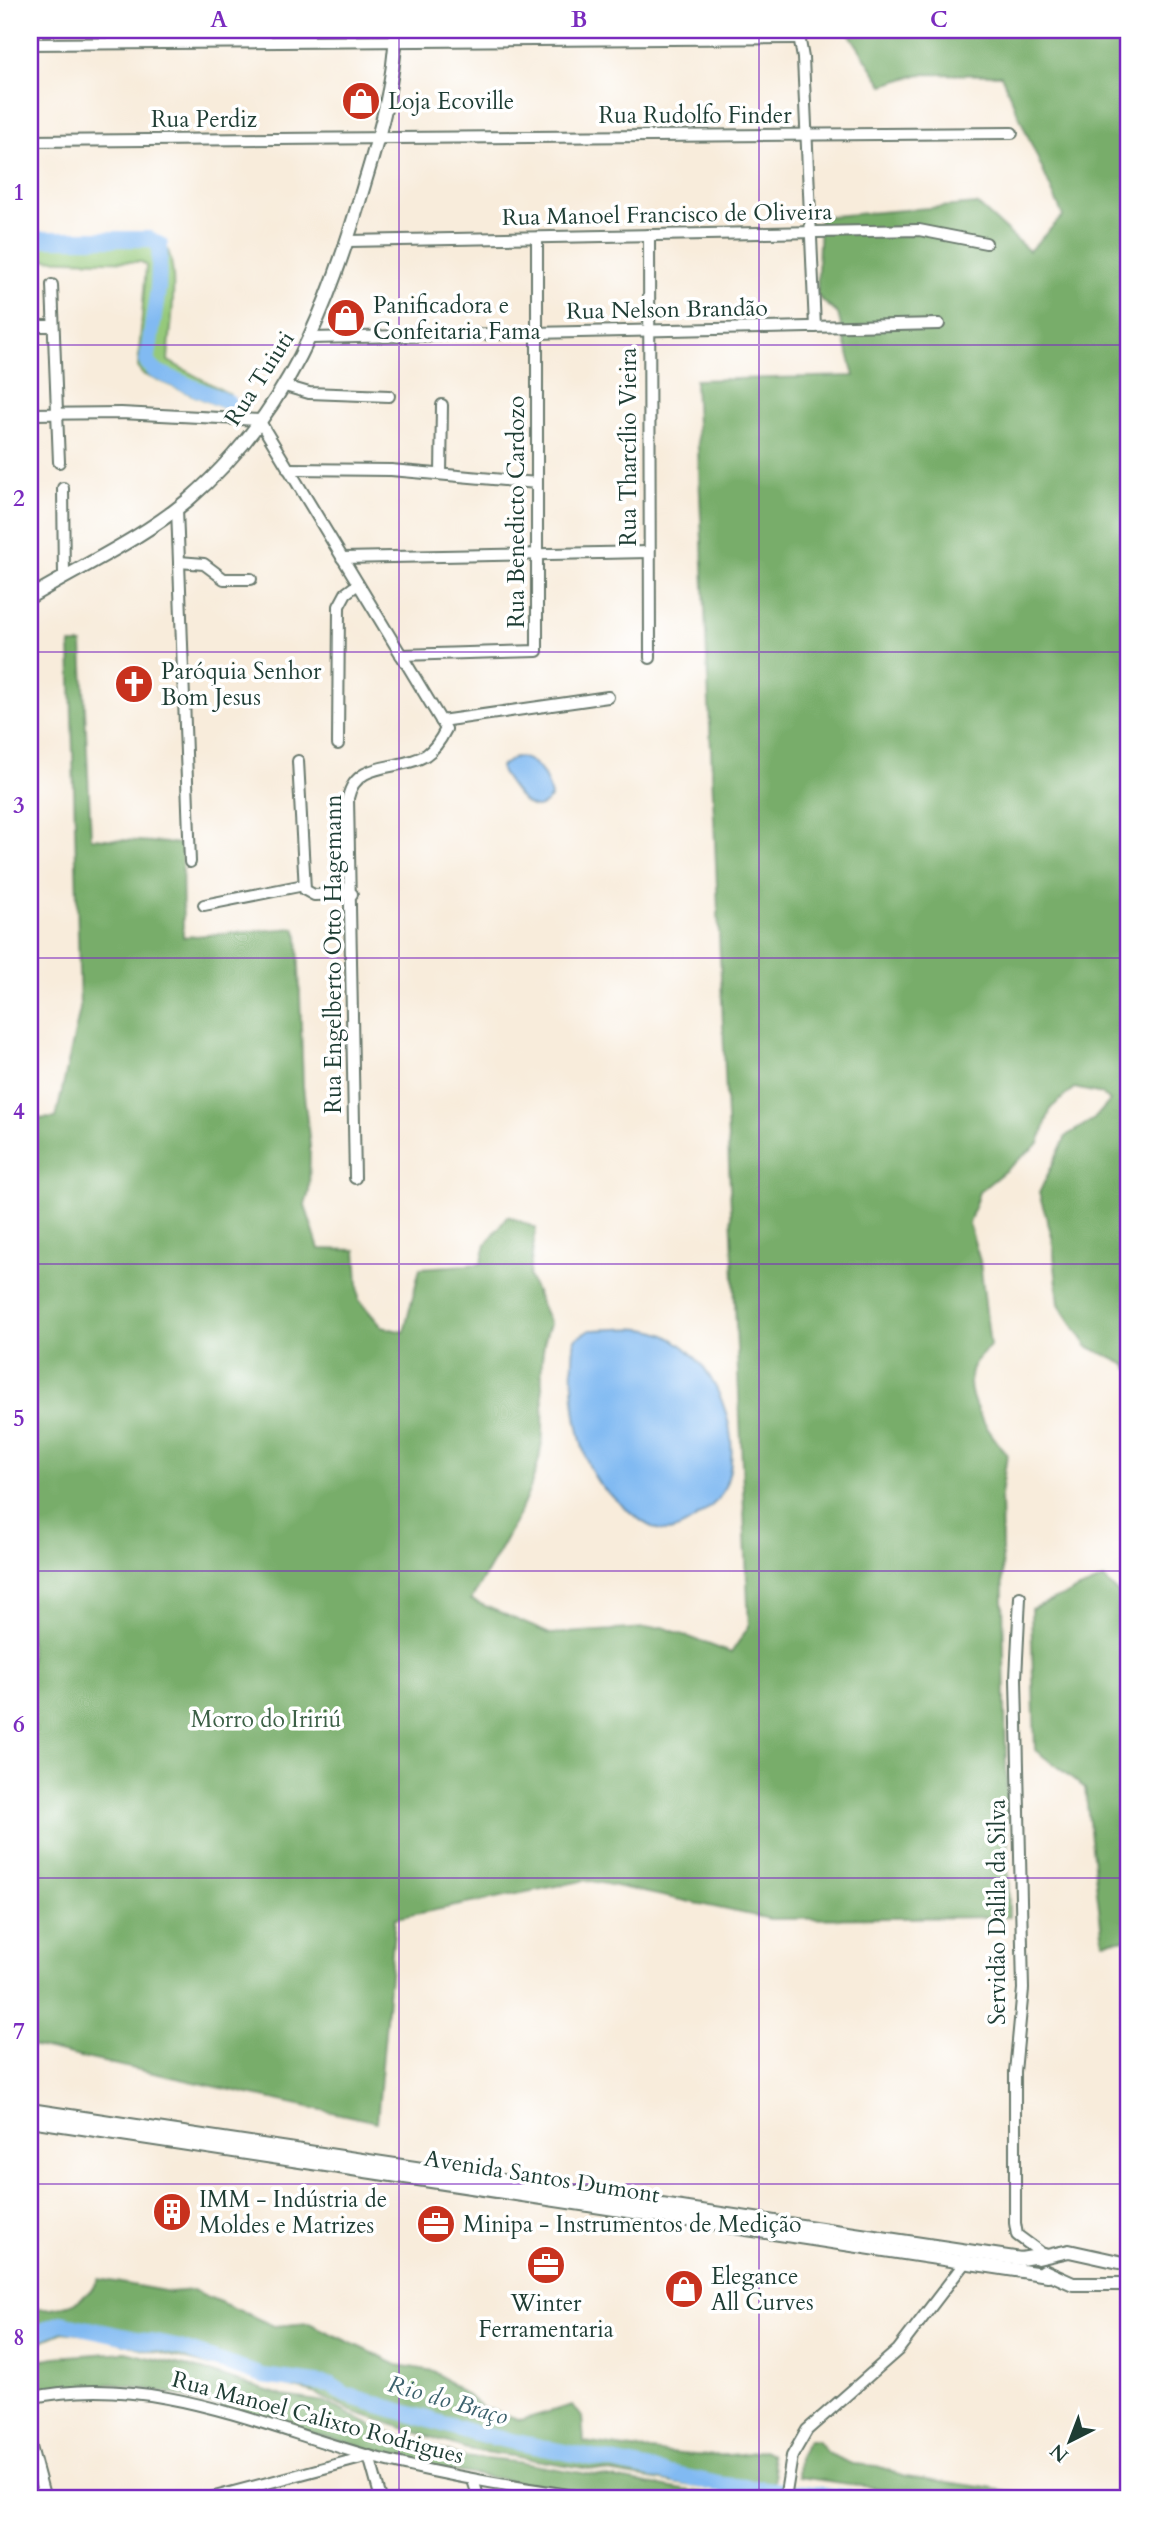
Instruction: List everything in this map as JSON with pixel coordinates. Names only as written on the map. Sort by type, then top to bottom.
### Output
[{"type":"main road","name":"Rua Tuiuti","points":[[30,597],[177,508],[219,471],[285,386],[312,338],[348,241],[391,90],[397,34]]},
{"type":"main road","name":"Avenida Santos Dumont","points":[[30,2110],[1021,2259],[1044,2255]]},
{"type":"main road","name":"Avenida Santos Dumont","points":[[30,2120],[966,2261],[1048,2275],[1073,2284],[1101,2284]]},
{"type":"main road","points":[[966,2261],[975,2257],[1021,2264],[1044,2255],[1069,2250],[1128,2264]]},
{"type":"main road","points":[[1044,2255],[1041,2266],[1048,2275]]},
{"type":"main road","points":[[1101,2284],[1111,2273],[1110,2264],[1105,2258]]},
{"type":"main road","points":[[1101,2284],[1128,2284]]},
{"type":"street","points":[[30,44],[397,34],[799,34],[807,135],[815,327]]},
{"type":"street","name":"Rua Rudolfo Finder","points":[[378,139],[1012,133]]},
{"type":"street","name":"Rua Perdiz","points":[[30,141],[378,139]]},
{"type":"street","name":"Rua Manoel Francisco de Oliveira","points":[[348,241],[930,230],[986,243]]},
{"type":"street","name":"Rua Tharcílio Vieira","points":[[649,235],[650,658]]},
{"type":"street","name":"Rua Benedicto Cardozo","points":[[401,655],[537,651],[537,238]]},
{"type":"street","points":[[52,285],[59,462]]},
{"type":"street","name":"Rua Nelson Brandão","points":[[312,338],[939,324]]},
{"type":"street","points":[[30,326],[54,326]]},
{"type":"street","points":[[285,386],[309,393],[389,396]]},
{"type":"street","points":[[441,474],[443,405]]},
{"type":"street","points":[[30,414],[121,413],[259,421],[441,721],[608,697]]},
{"type":"street","points":[[288,469],[441,474],[537,483]]},
{"type":"street","points":[[63,488],[64,577]]},
{"type":"street","points":[[177,508],[190,862]]},
{"type":"street","points":[[342,558],[649,552]]},
{"type":"street","points":[[179,562],[204,564],[224,579],[251,579]]},
{"type":"street","points":[[338,744],[339,607],[346,593],[358,584]]},
{"type":"street","name":"Rua Engelberto Otto Hagemann","points":[[355,1178],[352,894],[348,798],[351,787],[368,772],[426,755],[440,741],[446,729],[441,721]]},
{"type":"street","points":[[298,761],[304,885],[314,895],[352,894]]},
{"type":"street","points":[[204,905],[304,885]]},
{"type":"street","name":"Servidão Dalila da Silva","points":[[1020,1597],[1016,1678],[1023,1989],[1015,2072],[1014,2223],[1017,2235],[1044,2255]]},
{"type":"street","points":[[785,2499],[797,2443],[807,2430],[898,2350],[966,2261]]},
{"type":"street","name":"Rua Manoel Calixto Rodrigues","points":[[30,2398],[85,2390],[156,2394],[369,2456],[473,2480],[594,2499]]},
{"type":"street","points":[[30,2443],[45,2499]]},
{"type":"street","points":[[207,2499],[369,2456],[381,2499]]},
{"type":"street","points":[[473,2480],[479,2499]]},
{"type":"green space","name":"Morro do Iririú","points":[[847,30],[1128,30],[1128,1370],[1126,1365],[1087,1346],[1059,1304],[1052,1236],[1039,1193],[1066,1136],[1094,1119],[1110,1101],[1102,1094],[1074,1088],[1051,1108],[1039,1143],[979,1192],[969,1224],[980,1261],[990,1346],[973,1365],[971,1391],[979,1414],[1007,1455],[1001,1495],[1009,1917],[770,1919],[587,1880],[395,1918],[377,2122],[30,2046],[30,1119],[56,1118],[80,1009],[70,644],[82,644],[91,838],[182,844],[183,937],[295,928],[298,936],[303,1086],[310,1146],[309,1192],[305,1205],[319,1249],[356,1250],[359,1300],[382,1327],[404,1332],[420,1268],[481,1264],[486,1244],[508,1216],[536,1228],[529,1276],[550,1324],[542,1354],[542,1442],[532,1484],[524,1504],[471,1600],[550,1634],[663,1627],[731,1653],[749,1626],[695,380],[854,376],[838,314],[817,296],[820,217],[977,204],[1029,251],[1063,216],[1001,75],[920,74],[883,85]]},
{"type":"green space","points":[[151,235],[162,241],[169,253],[172,270],[173,310],[168,361],[229,394],[239,409],[233,412],[142,374],[138,367],[146,266],[142,262],[30,259],[30,236]]},
{"type":"green space","points":[[1104,1579],[1128,1604],[1128,1939],[1103,1942],[1085,1788],[1035,1750],[1031,1609]]},
{"type":"green space","points":[[99,2279],[170,2292],[193,2290],[274,2326],[309,2323],[397,2365],[434,2371],[482,2407],[521,2420],[573,2405],[582,2417],[584,2442],[699,2455],[744,2454],[763,2450],[771,2454],[775,2477],[772,2499],[467,2449],[351,2411],[314,2393],[95,2336],[63,2332],[30,2346],[30,2309],[61,2307],[77,2301],[92,2289]]},
{"type":"green space","points":[[125,2352],[203,2370],[283,2396],[325,2402],[378,2429],[464,2457],[516,2462],[739,2499],[621,2499],[440,2469],[170,2393],[113,2384],[30,2391],[30,2362],[55,2357]]},
{"type":"green space","points":[[808,2440],[817,2440],[827,2453],[853,2464],[877,2466],[906,2476],[1062,2499],[956,2499],[798,2477],[799,2456]]},
{"type":"water","points":[[515,757],[529,761],[544,775],[551,797],[544,804],[537,807],[524,801],[502,773],[500,767]]},
{"type":"water","points":[[590,1330],[647,1330],[675,1341],[694,1356],[710,1377],[722,1401],[732,1452],[728,1476],[715,1503],[679,1528],[670,1531],[658,1530],[643,1522],[609,1494],[598,1482],[589,1465],[577,1422],[573,1356],[575,1339]]},
{"type":"waterway","points":[[30,239],[150,239],[160,245],[158,289],[147,362],[155,371],[228,402]]},
{"type":"waterway","name":"Rio do Braço","points":[[30,2336],[61,2323],[180,2348],[263,2376],[331,2385],[346,2395],[477,2434],[724,2485],[863,2499]]},
{"type":"place","name":"Loja Ecoville","points":[[361,101]]},
{"type":"place","name":"Panificadora e Confeitaria Fama","points":[[346,318]]},
{"type":"place","name":"Paróquia Senhor Bom Jesus","points":[[134,684]]},
{"type":"place","name":"IMM - Indústria de Moldes e Matrizes","points":[[172,2212]]},
{"type":"place","name":"Minipa - Instrumentos de Medição","points":[[436,2224]]},
{"type":"place","name":"Winter Ferramentaria","points":[[546,2265]]},
{"type":"place","name":"Elegance All Curves","points":[[684,2289]]}]
